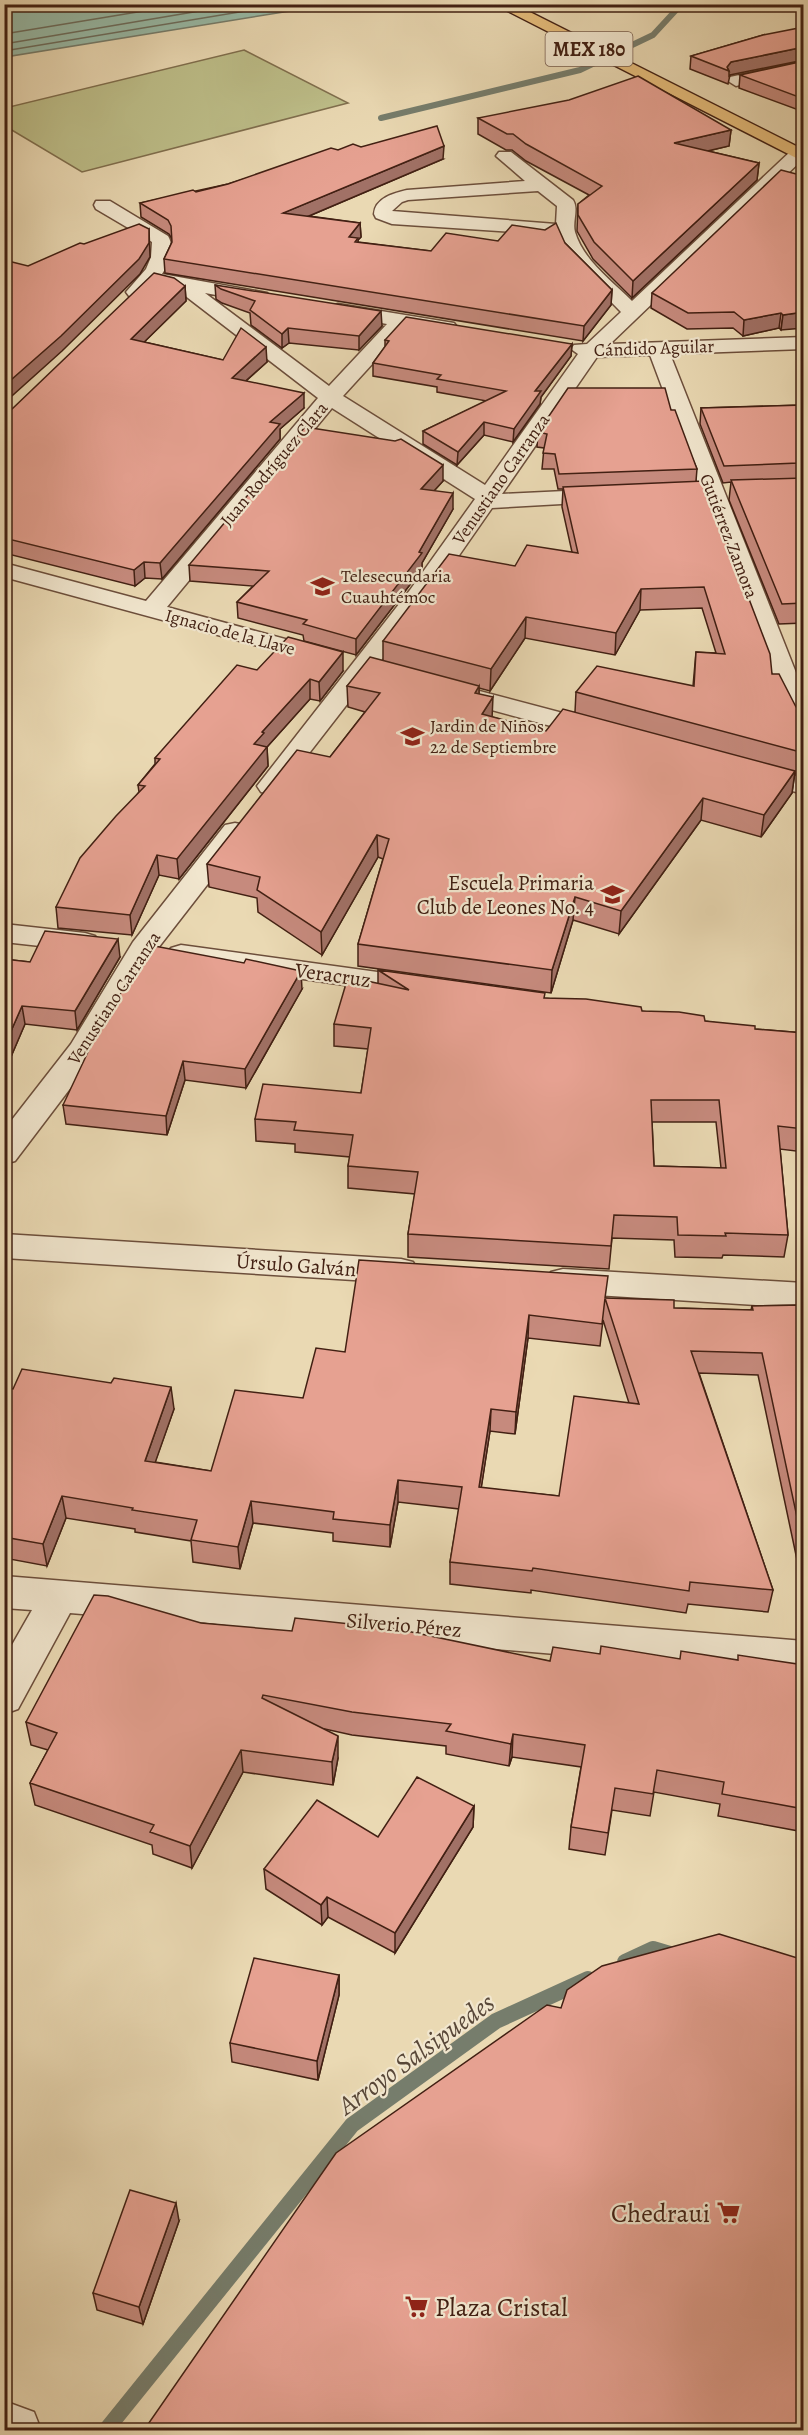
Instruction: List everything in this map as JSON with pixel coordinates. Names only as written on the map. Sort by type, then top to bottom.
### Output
[{"type":"main road","name":"MEX 180","points":[[501,4],[677,94],[802,151]]},
{"type":"main road","name":"MEX 180","points":[[536,4],[669,74],[802,151]]},
{"type":"street","points":[[736,81],[804,66]]},
{"type":"street","name":"Venustiano Carranza","points":[[4,1153],[83,1050],[143,948],[249,813],[375,671],[487,499],[591,351],[802,151]]},
{"type":"street","points":[[505,156],[566,204],[565,230],[573,252],[632,312]]},
{"type":"street","points":[[542,185],[407,195],[396,198],[383,208],[383,214],[392,218],[565,230]]},
{"type":"street","points":[[103,205],[161,240],[162,258],[150,278],[118,310]]},
{"type":"street","points":[[150,278],[274,300]]},
{"type":"street","points":[[181,285],[330,397],[487,499],[629,495]]},
{"type":"street","points":[[320,307],[468,331]]},
{"type":"street","name":"Juan Rodríguez Clara","points":[[151,610],[330,397],[401,320]]},
{"type":"street","name":"Cándido Aguilar","points":[[558,346],[591,351],[804,343]]},
{"type":"street","name":"Gutiérrez Zamora","points":[[658,349],[724,491],[793,672],[804,722]]},
{"type":"street","points":[[689,493],[724,491]]},
{"type":"street","name":"Ignacio de la Llave","points":[[4,570],[375,671]]},
{"type":"street","points":[[422,683],[618,736]]},
{"type":"street","points":[[722,765],[804,786]]},
{"type":"street","name":"Veracruz","points":[[4,933],[143,948],[449,991]]},
{"type":"street","name":"Úrsulo Galván","points":[[4,1246],[434,1273]]},
{"type":"street","points":[[529,1279],[804,1296]]},
{"type":"street","name":"Silverio Pérez","points":[[4,1592],[804,1658]]},
{"type":"street","points":[[4,1697],[60,1596]]},
{"type":"street","points":[[4,2426],[16,2430]]},
{"type":"green space","points":[[244,50],[348,103],[82,172],[5,126],[5,108]]},
{"type":"water","points":[[5,4],[327,4],[327,5],[5,57]]},
{"type":"building","points":[[804,27],[804,47],[731,62],[727,67],[729,71],[691,56],[763,35]]},
{"type":"building","points":[[804,61],[804,99],[740,75]]},
{"type":"building","points":[[638,76],[731,130],[674,143],[759,163],[633,281],[594,242],[578,215],[578,204],[602,186],[526,144],[513,134],[507,134],[478,118],[569,100]]},
{"type":"building","points":[[437,126],[444,146],[283,213],[360,223],[349,237],[358,238],[355,242],[431,251],[446,233],[498,241],[512,225],[545,230],[556,223],[565,243],[612,290],[584,326],[164,259],[172,242],[171,226],[168,220],[140,203],[228,184],[331,148],[338,150],[353,144],[361,147]]},
{"type":"building","points":[[781,170],[804,176],[804,312],[783,315],[781,313],[744,320],[734,312],[688,313],[652,293]]},
{"type":"building","points":[[139,224],[149,229],[149,243],[139,259],[61,336],[4,386],[4,260],[28,266],[80,243],[84,244]]},
{"type":"building","points":[[154,273],[174,278],[185,286],[131,339],[223,360],[241,328],[266,347],[232,378],[304,393],[270,422],[280,424],[160,563],[144,562],[134,570],[4,538],[4,472],[6,471],[4,470],[4,410],[12,409]]},
{"type":"building","points":[[215,285],[381,311],[359,336],[288,328],[282,334],[250,310],[255,301]]},
{"type":"building","points":[[406,317],[572,344],[535,391],[541,391],[514,429],[484,422],[458,452],[423,431],[506,391],[437,379],[441,375],[373,363],[389,341],[385,340]]},
{"type":"building","points":[[568,388],[665,388],[671,410],[675,410],[697,469],[559,474],[555,454],[543,453],[547,434],[538,432]]},
{"type":"building","points":[[804,405],[804,461],[724,466],[701,408]]},
{"type":"building","points":[[305,427],[395,441],[401,439],[443,465],[421,489],[453,493],[419,552],[422,553],[356,639],[303,624],[307,620],[237,602],[269,571],[189,565]]},
{"type":"building","points":[[804,478],[804,603],[782,604],[731,480]]},
{"type":"building","points":[[704,481],[770,654],[772,674],[779,674],[796,707],[804,710],[804,753],[576,692],[597,666],[694,686],[696,652],[725,654],[704,587],[641,589],[616,633],[526,617],[491,669],[383,641],[449,554],[515,566],[527,545],[578,553],[563,487]]},
{"type":"building","points":[[288,637],[343,652],[319,682],[310,679],[262,732],[264,733],[254,744],[267,747],[177,859],[157,855],[130,915],[56,907],[80,858],[145,786],[138,785],[160,759],[155,758],[237,665],[257,670]]},
{"type":"building","points":[[370,657],[479,686],[475,693],[493,697],[482,714],[546,731],[563,709],[795,771],[764,815],[703,798],[621,911],[575,897],[552,970],[358,944],[389,839],[377,835],[321,932],[257,890],[260,877],[207,864],[297,750],[330,757],[380,693],[347,686]]},
{"type":"building","points":[[45,931],[118,939],[75,1011],[22,1006],[4,1047],[4,959],[30,962]]},
{"type":"building","points":[[149,945],[244,963],[246,959],[301,971],[245,1069],[183,1061],[166,1116],[63,1105],[96,1035]]},
{"type":"building","points":[[378,970],[545,993],[544,998],[586,999],[641,1007],[642,1011],[679,1012],[704,1016],[705,1021],[755,1026],[755,1029],[804,1033],[804,1129],[778,1126],[788,1235],[725,1233],[726,1236],[678,1235],[677,1217],[614,1215],[611,1246],[408,1234],[418,1172],[348,1166],[353,1135],[294,1130],[296,1122],[255,1119],[263,1084],[361,1093],[371,1028],[334,1024],[348,977],[409,990]],"holes":[[[651,1100],[719,1100],[726,1168],[654,1166]]]},
{"type":"building","points":[[359,1260],[608,1276],[605,1298],[674,1300],[674,1308],[753,1310],[752,1306],[804,1305],[804,1550],[762,1353],[691,1351],[773,1590],[690,1582],[689,1591],[533,1568],[532,1571],[450,1562],[462,1487],[398,1480],[390,1525],[333,1519],[334,1512],[251,1501],[238,1547],[191,1540],[197,1520],[62,1496],[43,1544],[4,1537],[4,1388],[13,1389],[22,1369],[111,1383],[114,1378],[171,1387],[145,1461],[211,1471],[235,1390],[303,1398],[316,1348],[345,1352]],"holes":[[[605,1298],[639,1404],[574,1396],[559,1496],[479,1487],[491,1409],[516,1412],[529,1315],[602,1324]]]},
{"type":"building","points":[[94,1595],[108,1596],[201,1623],[292,1631],[295,1618],[397,1629],[550,1661],[553,1647],[600,1654],[601,1646],[680,1659],[681,1651],[738,1660],[738,1655],[804,1665],[804,1809],[722,1794],[724,1782],[657,1770],[653,1794],[615,1788],[608,1833],[571,1827],[585,1745],[513,1734],[511,1744],[446,1731],[451,1724],[352,1712],[263,1695],[262,1698],[338,1736],[332,1762],[241,1750],[190,1846],[150,1832],[154,1825],[30,1783],[57,1733],[26,1722]]},
{"type":"building","points":[[417,1777],[474,1806],[395,1933],[327,1897],[321,1905],[264,1869],[317,1800],[378,1837]]},
{"type":"building","points":[[719,1934],[804,1960],[804,2430],[144,2430],[336,2153],[547,2005],[561,2008],[567,1990],[602,1966]]},
{"type":"building","points":[[254,1958],[339,1975],[317,2061],[230,2043]]},
{"type":"building","points":[[130,2190],[176,2203],[139,2307],[93,2293]]},
{"type":"waterway","points":[[381,118],[580,70],[653,35],[677,9],[689,4]]},
{"type":"waterway","name":"Arroyo Salsipuedes","points":[[625,1962],[653,1949],[673,1955]]},
{"type":"waterway","name":"Arroyo Salsipuedes","points":[[106,2430],[352,2125],[496,2021],[588,1979]]},
{"type":"place","name":"Telesecundaria Cuauhtémoc","points":[[323,586]]},
{"type":"place","name":"Jardin de Niños 22 de Septiembre","points":[[412,736]]},
{"type":"place","name":"Escuela Primaria Club de Leones No. 4","points":[[612,895]]},
{"type":"place","name":"Chedraui","points":[[728,2213]]},
{"type":"place","name":"Plaza Cristal","points":[[417,2307]]}]
